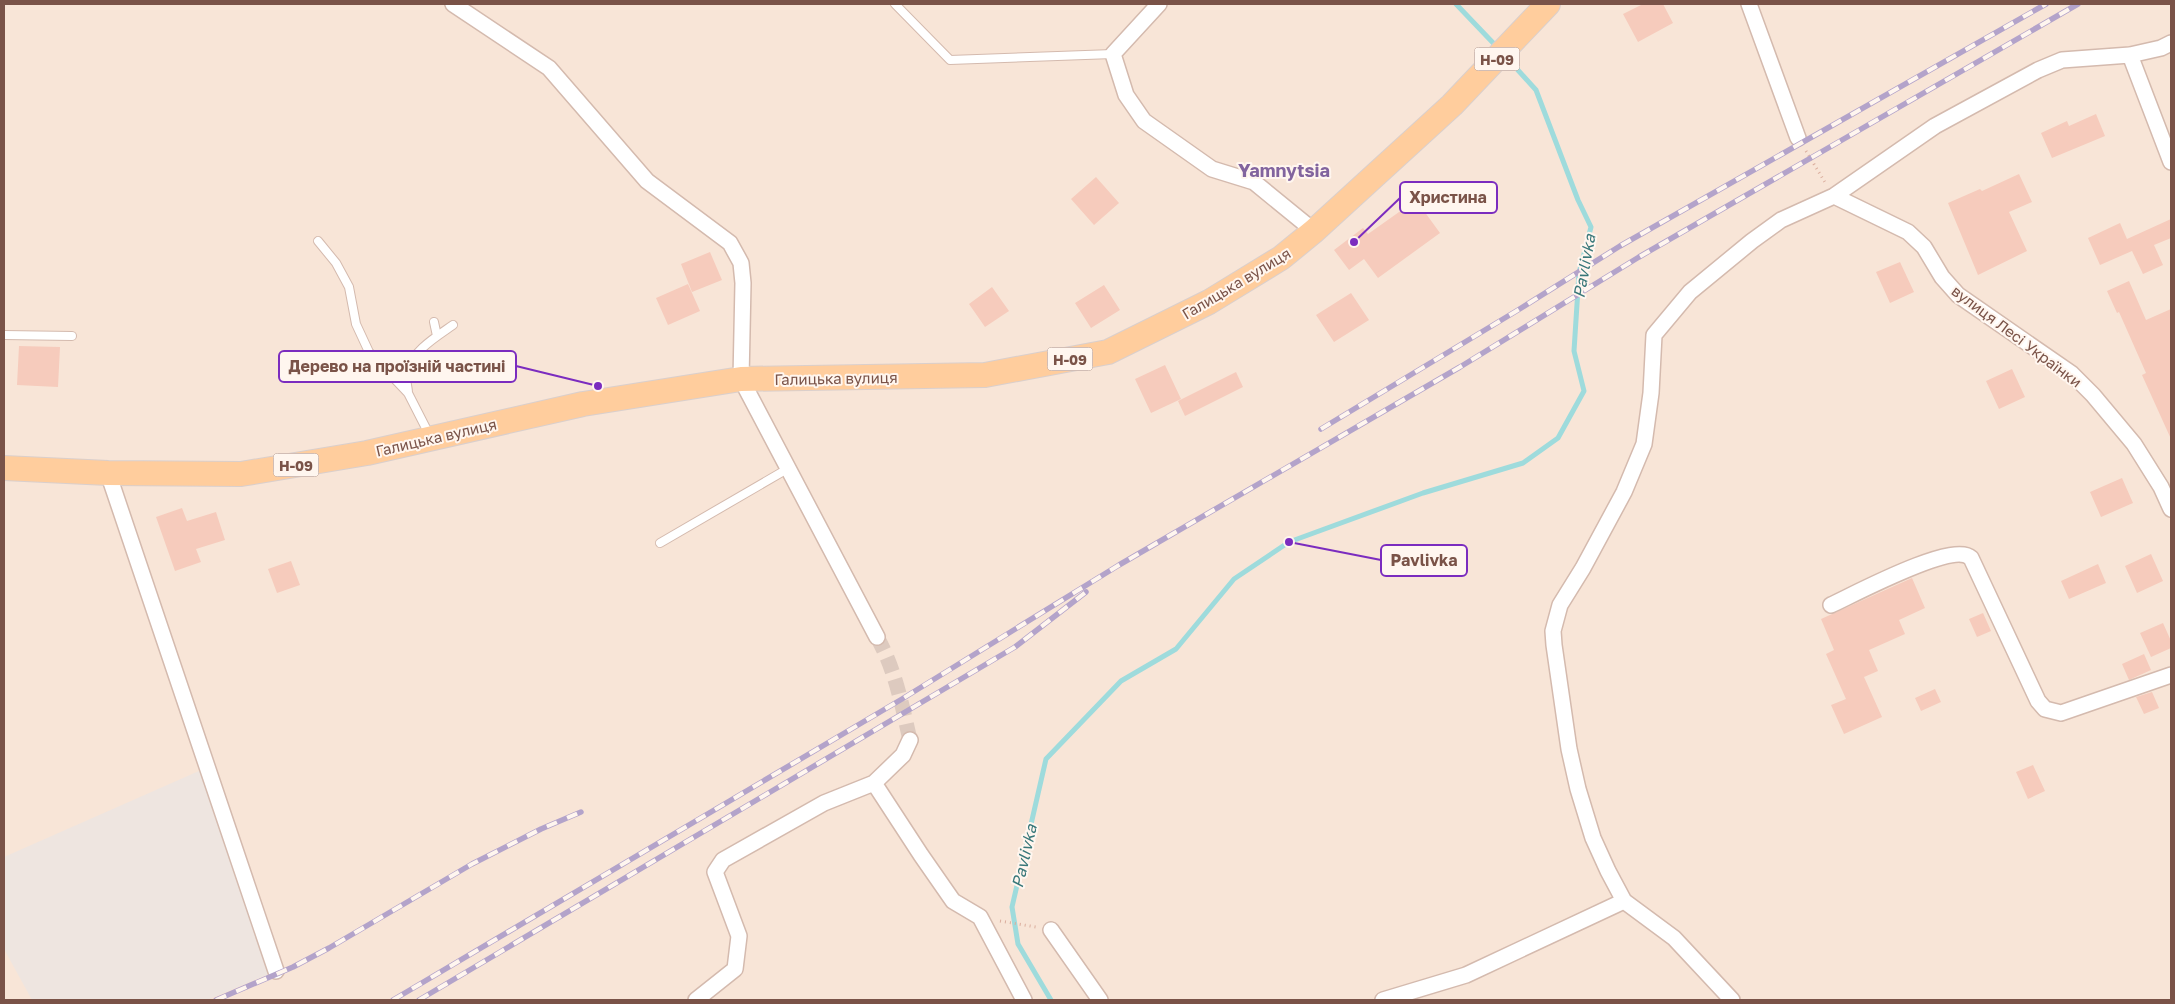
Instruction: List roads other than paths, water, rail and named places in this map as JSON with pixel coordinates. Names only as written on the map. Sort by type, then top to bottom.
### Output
[{"type":"main road","name":"Галицька вулиця","points":[[4,468],[108,473],[241,474],[367,453],[583,404],[741,380],[985,375],[1108,352],[1209,302],[1281,258],[1314,231],[1452,105],[1545,8]]},
{"type":"street","points":[[453,4],[549,68],[647,182],[730,243],[741,263],[743,283],[741,380],[877,637]]},
{"type":"street","points":[[1160,4],[1113,54],[1126,95],[1144,121],[1212,169],[1254,182],[1314,231]]},
{"type":"street","points":[[1749,4],[1798,138]]},
{"type":"street","points":[[1732,1000],[1674,938],[1624,901],[1593,838],[1574,773],[1553,631],[1560,605],[1583,568],[1624,492],[1644,444],[1651,393],[1654,335],[1690,292],[1752,241],[1781,220],[1834,196],[1935,126],[2038,70],[2062,60],[2130,56],[2161,48],[2171,43]]},
{"type":"street","points":[[2130,56],[2171,162]]},
{"type":"street","name":"вулиця Лесі Українки","points":[[1834,196],[1908,232],[1924,247],[1942,276],[1958,295],[2072,374],[2093,395],[2134,444],[2161,488],[2171,509]]},
{"type":"street","points":[[108,473],[276,971]]},
{"type":"street","points":[[1831,605],[1911,567],[1956,554],[1968,555],[2038,701],[2046,709],[2060,713],[2171,675]]},
{"type":"street","points":[[696,1000],[735,969],[739,936],[715,872],[723,860],[824,803],[874,782],[903,755],[910,740]]},
{"type":"street","points":[[874,782],[921,856],[953,900],[980,917],[1024,1000]]},
{"type":"street","points":[[1382,1000],[1466,975],[1624,901]]},
{"type":"street","points":[[1046,929],[1100,1000]]},
{"type":"lane","points":[[895,4],[950,60],[1113,54]]},
{"type":"lane","points":[[318,241],[336,262],[349,288],[356,324],[369,352],[408,393],[431,438]]},
{"type":"lane","points":[[434,322],[436,336]]},
{"type":"lane","points":[[408,393],[406,374],[414,358],[436,336],[453,325]]},
{"type":"lane","points":[[4,335],[72,336]]},
{"type":"lane","points":[[660,543],[789,468]]},
{"type":"waterway","name":"Pavlivka","points":[[1456,4],[1497,47]]},
{"type":"waterway","name":"Pavlivka","points":[[1051,1000],[1018,944],[1012,907],[1046,759],[1121,681],[1176,649],[1234,579],[1289,542],[1423,493],[1523,463],[1558,438],[1584,391],[1574,351],[1579,273],[1591,227],[1578,200],[1536,90],[1506,57]]},
{"type":"tunnel","points":[[877,637],[893,674],[910,740]]},
{"type":"railway","points":[[1321,429],[1620,246],[2046,4]]},
{"type":"railway","points":[[393,1000],[902,699],[1119,565],[1460,367],[1639,257],[2078,4]]},
{"type":"railway","points":[[419,1000],[1015,647],[1086,592]]},
{"type":"railway","points":[[216,1000],[293,967],[472,864],[541,829],[581,812]]},
{"type":"place","name":"Христина","points":[[1354,242]]},
{"type":"place","name":"Дерево на проїзній частині","points":[[598,386]]},
{"type":"place","name":"Pavlivka","points":[[1289,542]]},
{"type":"district","name":"Yamnytsia","points":[[1284,170]]}]
